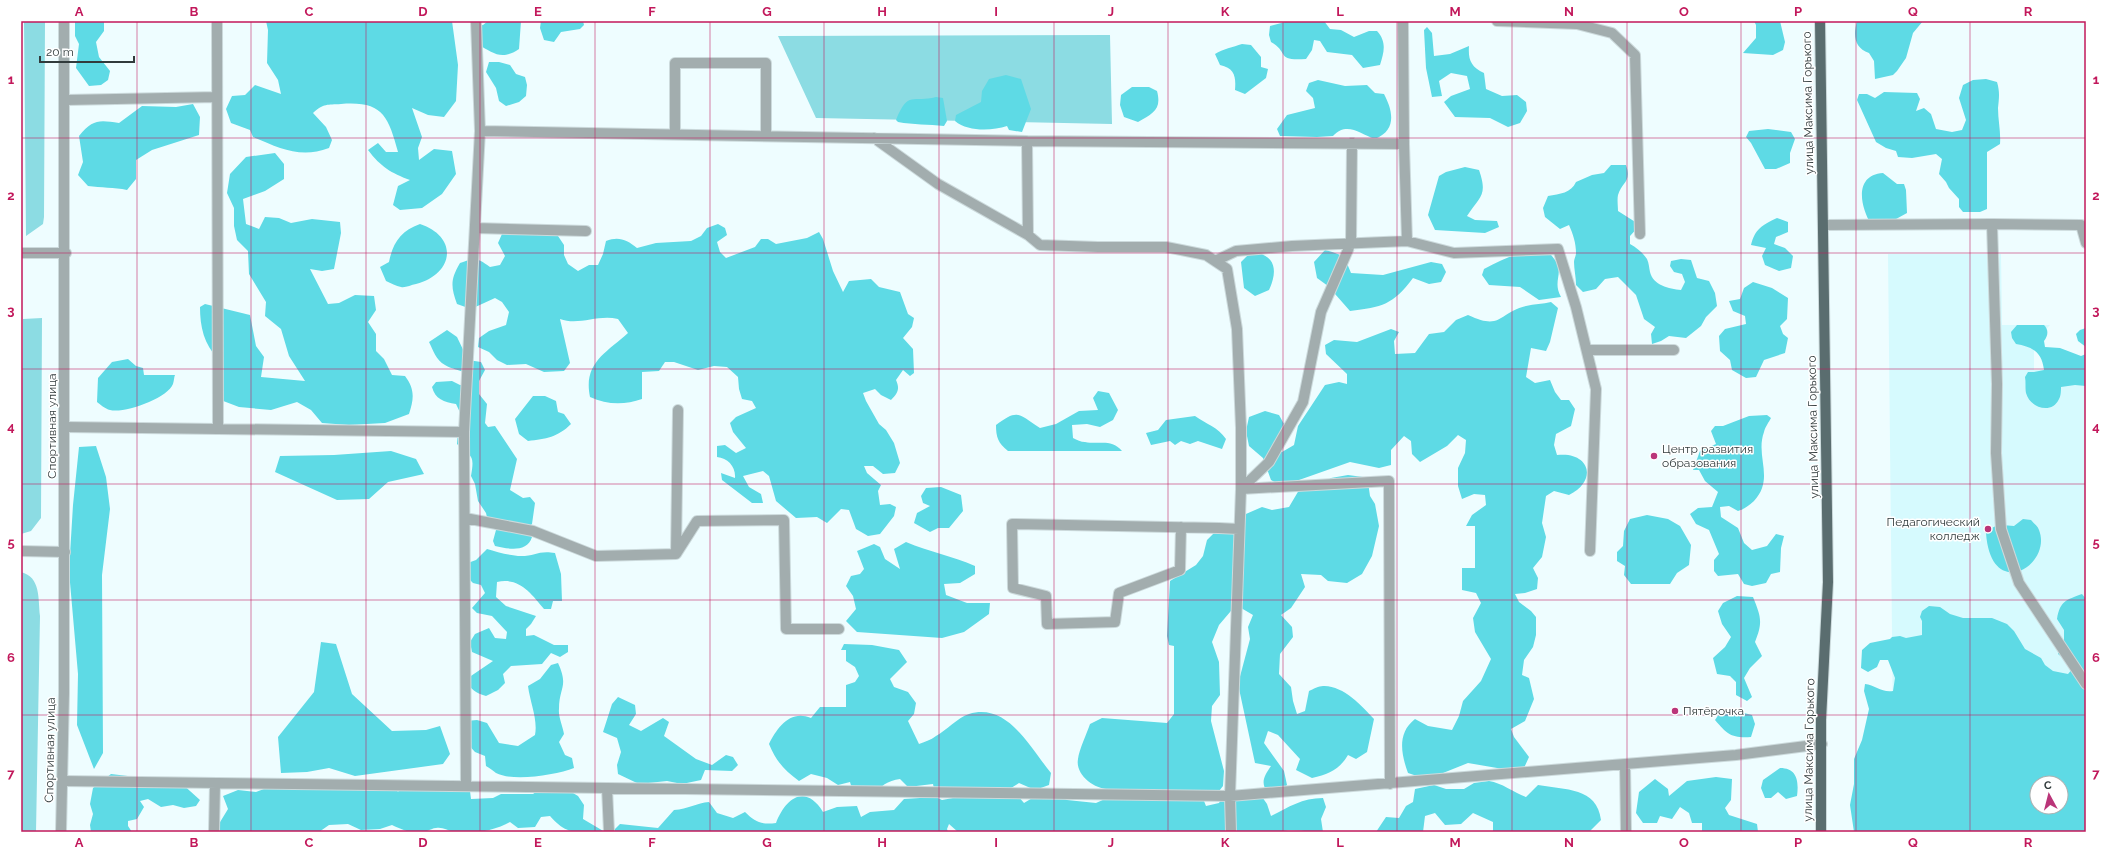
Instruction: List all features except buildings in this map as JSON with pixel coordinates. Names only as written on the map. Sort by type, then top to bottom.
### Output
[{"type":"main road","name":"улица Максима Горького","points":[[1820,21],[1828,582],[1821,712],[1821,832]]},
{"type":"street","name":"Спортивная улица","points":[[61,832],[63,781],[65,552],[66,253],[64,21]]},
{"type":"street","points":[[217,21],[218,429]]},
{"type":"street","points":[[466,786],[464,432],[480,131],[476,21]]},
{"type":"street","points":[[1403,21],[1404,144],[1407,241]]},
{"type":"street","points":[[1497,21],[1576,24],[1612,34],[1635,55],[1640,234]]},
{"type":"street","points":[[675,135],[675,63],[766,63],[766,136]]},
{"type":"street","points":[[65,100],[217,97]]},
{"type":"street","points":[[480,131],[1027,141],[1404,144]]},
{"type":"street","points":[[874,138],[938,184],[1028,235],[1040,245],[1098,248],[1166,247],[1206,255],[1227,269],[1237,329],[1241,489],[1230,796],[1231,832]]},
{"type":"street","points":[[1027,141],[1028,235]]},
{"type":"street","points":[[1241,489],[1269,462],[1303,402],[1321,312],[1351,243],[1352,143]]},
{"type":"street","points":[[1823,225],[1992,224],[2083,221],[2086,243]]},
{"type":"street","points":[[1992,224],[1997,384],[1996,453],[2000,529],[2019,583],[2086,684]]},
{"type":"street","points":[[475,228],[586,231]]},
{"type":"street","points":[[1216,261],[1236,251],[1292,246],[1407,241],[1454,253],[1558,249],[1576,307],[1596,389],[1590,551]]},
{"type":"street","points":[[21,253],[66,253]]},
{"type":"street","points":[[1587,350],[1674,350]]},
{"type":"street","points":[[676,554],[678,410]]},
{"type":"street","points":[[65,427],[464,432]]},
{"type":"street","points":[[1241,489],[1389,481],[1390,784]]},
{"type":"street","points":[[465,518],[533,531],[572,548],[596,556],[676,554]]},
{"type":"street","points":[[676,554],[697,521],[784,520],[786,629],[839,629]]},
{"type":"street","points":[[1181,527],[1180,570],[1119,593],[1115,622],[1046,624],[1046,596],[1013,588],[1012,524],[1239,528]]},
{"type":"street","points":[[21,551],[65,552]]},
{"type":"street","points":[[63,781],[1230,796],[1736,755],[1822,744]]},
{"type":"street","points":[[1625,764],[1626,832]]},
{"type":"street","points":[[214,832],[215,783]]},
{"type":"street","points":[[607,788],[609,832]]},
{"type":"shaded area","points":[[24,21],[45,21],[44,217],[43,224],[26,236]]},
{"type":"shaded area","points":[[75,21],[104,21],[104,31],[96,42],[99,57],[110,71],[108,80],[101,85],[89,86],[76,68],[79,44],[75,36]]},
{"type":"shaded area","points":[[266,21],[452,21],[458,65],[456,101],[444,117],[428,115],[412,108],[422,137],[418,148],[419,160],[434,149],[452,151],[456,174],[442,194],[422,208],[400,210],[393,205],[398,186],[410,180],[387,169],[377,161],[368,150],[378,143],[386,152],[398,152],[391,128],[386,120],[381,113],[366,105],[329,105],[323,106],[313,113],[326,127],[332,140],[329,148],[319,151],[290,151],[253,137],[250,130],[231,123],[226,109],[232,96],[245,95],[255,85],[281,94],[278,80],[267,63],[268,30]]},
{"type":"shaded area","points":[[488,21],[521,21],[519,49],[513,53],[502,55],[493,53],[477,44],[476,26],[483,25]]},
{"type":"shaded area","points":[[541,21],[583,21],[584,25],[580,29],[561,32],[554,42],[544,40],[540,28]]},
{"type":"shaded area","points":[[1289,21],[1324,21],[1330,29],[1341,30],[1354,37],[1369,31],[1377,31],[1382,39],[1384,47],[1380,65],[1363,68],[1352,55],[1327,52],[1320,41],[1314,40],[1312,50],[1306,59],[1290,59],[1271,42],[1269,35],[1270,26]]},
{"type":"shaded area","points":[[1754,21],[1780,21],[1785,42],[1783,50],[1773,55],[1743,53],[1756,38],[1756,25]]},
{"type":"shaded area","points":[[1857,21],[1923,21],[1913,33],[1906,58],[1897,71],[1893,75],[1875,79],[1874,61],[1869,53],[1860,48],[1856,40],[1855,31]]},
{"type":"shaded area","points":[[1427,27],[1432,33],[1434,56],[1450,54],[1469,46],[1469,55],[1473,66],[1484,73],[1486,89],[1502,96],[1517,95],[1526,102],[1527,111],[1520,123],[1508,127],[1490,118],[1455,117],[1444,102],[1451,96],[1470,89],[1467,76],[1451,73],[1439,81],[1442,96],[1432,97],[1426,68],[1424,30]]},
{"type":"shaded area","points":[[1110,35],[1112,124],[816,118],[778,36]]},
{"type":"shaded area","points":[[1242,44],[1251,45],[1261,57],[1261,67],[1268,69],[1266,78],[1245,94],[1235,90],[1234,74],[1229,68],[1220,65],[1215,54],[1225,49]]},
{"type":"shaded area","points":[[489,62],[499,62],[510,65],[516,74],[525,77],[527,85],[526,96],[519,102],[506,106],[499,101],[496,88],[486,72]]},
{"type":"shaded area","points":[[1006,75],[1021,79],[1031,109],[1022,132],[1009,130],[1007,126],[987,130],[973,129],[960,125],[955,121],[956,115],[981,102],[982,91],[989,79]]},
{"type":"shaded area","points":[[1986,79],[1997,82],[1998,86],[2000,144],[1987,152],[1987,209],[1980,212],[1963,212],[1959,207],[1959,199],[1939,174],[1942,159],[1936,154],[1912,158],[1898,157],[1896,151],[1886,148],[1876,142],[1857,100],[1859,94],[1867,94],[1875,98],[1884,92],[1917,93],[1920,99],[1916,111],[1924,108],[1931,114],[1936,129],[1952,132],[1962,130],[1966,120],[1959,98],[1963,85],[1973,80]]},
{"type":"shaded area","points":[[1318,80],[1345,86],[1367,85],[1375,93],[1384,94],[1391,113],[1390,125],[1387,131],[1375,139],[1348,129],[1343,129],[1333,136],[1280,136],[1277,129],[1287,115],[1315,108],[1313,98],[1306,91],[1309,83]]},
{"type":"shaded area","points":[[1132,87],[1149,87],[1157,91],[1157,107],[1152,113],[1138,122],[1124,117],[1120,105],[1121,95]]},
{"type":"shaded area","points":[[936,97],[943,98],[947,121],[944,126],[904,123],[896,120],[900,111],[908,101]]},
{"type":"shaded area","points":[[193,104],[200,117],[199,135],[152,150],[136,160],[136,179],[127,190],[88,186],[78,175],[83,162],[79,136],[88,126],[101,121],[119,123],[142,106],[176,107]]},
{"type":"shaded area","points":[[1768,129],[1791,132],[1795,139],[1790,153],[1790,163],[1776,169],[1765,169],[1751,143],[1746,137],[1749,131]]},
{"type":"shaded area","points":[[275,153],[284,164],[284,179],[265,191],[243,199],[246,224],[259,229],[265,217],[279,218],[291,223],[312,219],[340,222],[341,233],[334,269],[322,271],[310,269],[328,304],[339,303],[355,295],[374,296],[376,310],[368,322],[376,334],[376,351],[384,359],[392,375],[405,376],[411,385],[413,399],[409,414],[385,423],[349,425],[322,423],[311,410],[297,402],[271,410],[239,407],[218,399],[218,359],[206,341],[201,321],[200,307],[205,304],[250,315],[256,346],[264,357],[261,377],[305,381],[289,356],[281,329],[265,316],[266,302],[249,274],[248,251],[237,240],[234,226],[234,208],[227,193],[230,174],[246,157]]},
{"type":"shaded area","points":[[1611,165],[1626,165],[1628,175],[1626,182],[1618,195],[1618,211],[1640,225],[1630,236],[1630,244],[1640,251],[1647,259],[1650,272],[1654,280],[1662,286],[1681,290],[1685,282],[1682,274],[1674,272],[1670,266],[1671,261],[1681,259],[1691,260],[1697,278],[1709,281],[1715,293],[1717,306],[1706,317],[1701,326],[1686,338],[1669,336],[1652,344],[1651,334],[1655,327],[1644,319],[1636,295],[1618,277],[1605,279],[1596,289],[1583,292],[1576,285],[1574,262],[1576,254],[1573,235],[1569,225],[1560,229],[1545,217],[1543,208],[1548,196],[1561,194],[1568,191],[1576,182],[1592,175],[1604,173]]},
{"type":"shaded area","points":[[1465,167],[1479,170],[1483,185],[1483,191],[1479,200],[1467,216],[1475,220],[1497,221],[1499,227],[1485,233],[1435,230],[1428,215],[1439,176],[1446,172]]},
{"type":"shaded area","points":[[1883,173],[1897,184],[1904,184],[1906,190],[1907,213],[1887,224],[1871,224],[1864,209],[1862,192],[1867,179],[1874,175]]},
{"type":"shaded area","points":[[1777,218],[1788,222],[1788,232],[1776,237],[1774,244],[1785,248],[1793,256],[1791,268],[1779,271],[1765,265],[1762,256],[1766,248],[1751,245],[1757,231],[1767,223]]},
{"type":"shaded area","points":[[420,224],[433,230],[441,237],[446,246],[447,255],[444,264],[438,272],[429,279],[406,287],[397,286],[386,281],[380,267],[389,262],[393,249],[399,238],[408,230]]},
{"type":"shaded area","points":[[718,224],[725,228],[727,235],[717,242],[720,252],[726,258],[755,247],[761,239],[768,239],[776,244],[807,238],[819,232],[823,239],[833,271],[843,292],[849,281],[871,279],[879,287],[900,292],[908,314],[914,318],[912,327],[903,338],[913,349],[914,373],[910,376],[903,370],[896,380],[898,391],[891,400],[881,395],[875,389],[863,393],[879,424],[886,430],[894,443],[900,463],[895,473],[883,474],[873,466],[864,466],[867,473],[881,485],[878,491],[880,505],[890,504],[896,507],[894,516],[880,534],[868,536],[856,529],[849,510],[841,509],[827,523],[817,517],[796,518],[776,501],[769,476],[763,471],[743,476],[749,487],[761,494],[763,503],[752,503],[722,480],[721,473],[735,478],[735,474],[733,467],[728,461],[717,457],[717,446],[725,445],[736,453],[746,448],[733,432],[730,423],[736,417],[756,408],[752,401],[742,399],[738,377],[727,367],[714,366],[698,370],[674,362],[665,362],[659,371],[642,372],[642,399],[623,403],[603,402],[590,397],[590,375],[593,367],[604,353],[628,333],[618,319],[603,318],[567,321],[560,319],[570,363],[564,371],[544,372],[526,364],[507,365],[497,360],[489,352],[478,347],[479,338],[489,331],[506,325],[509,312],[502,302],[495,298],[471,309],[457,304],[452,284],[454,274],[460,263],[475,259],[482,261],[490,267],[500,265],[505,256],[498,243],[502,234],[509,229],[554,230],[564,245],[564,255],[568,264],[578,271],[589,265],[598,265],[603,254],[606,241],[619,239],[630,243],[637,248],[656,243],[691,241],[701,236],[707,228]]},
{"type":"shaded area","points":[[1545,249],[1553,257],[1559,269],[1558,290],[1561,297],[1539,300],[1520,287],[1489,285],[1482,275],[1484,269],[1506,258],[1529,251]]},
{"type":"shaded area","points":[[1325,250],[1336,253],[1342,257],[1347,263],[1351,273],[1383,275],[1431,262],[1442,264],[1446,272],[1441,282],[1429,284],[1413,278],[1399,294],[1386,303],[1371,308],[1350,311],[1328,286],[1317,278],[1314,262]]},
{"type":"shaded area","points":[[1258,253],[1265,255],[1269,259],[1274,268],[1274,273],[1269,290],[1255,296],[1244,288],[1241,262],[1248,255]]},
{"type":"shaded area","name":"Педагогический колледж","points":[[1888,254],[2001,254],[2002,325],[2050,325],[2034,342],[2034,370],[2086,370],[2086,832],[1892,832],[1893,728]]},
{"type":"shaded area","points":[[1753,282],[1772,288],[1788,298],[1787,319],[1780,326],[1783,334],[1788,338],[1785,353],[1764,360],[1756,377],[1746,378],[1732,370],[1730,360],[1720,351],[1719,336],[1725,329],[1746,324],[1745,316],[1733,311],[1729,301],[1740,299],[1744,288]]},
{"type":"shaded area","points":[[1551,302],[1558,308],[1550,342],[1546,351],[1531,348],[1526,377],[1535,383],[1550,380],[1555,392],[1561,400],[1569,400],[1575,409],[1571,426],[1556,434],[1554,445],[1557,455],[1577,457],[1583,462],[1587,475],[1584,482],[1578,489],[1569,495],[1554,491],[1546,496],[1542,523],[1546,537],[1542,557],[1533,568],[1538,578],[1537,589],[1525,593],[1515,594],[1519,602],[1536,617],[1536,635],[1533,647],[1524,660],[1522,675],[1529,678],[1534,699],[1525,721],[1511,729],[1514,737],[1529,757],[1524,768],[1503,769],[1468,763],[1438,775],[1417,776],[1408,773],[1404,759],[1402,744],[1405,731],[1415,719],[1428,726],[1452,730],[1459,716],[1463,701],[1481,681],[1491,659],[1475,632],[1473,618],[1481,603],[1476,593],[1462,590],[1462,568],[1475,568],[1475,526],[1466,526],[1472,515],[1486,505],[1485,495],[1474,494],[1462,499],[1458,486],[1458,468],[1465,453],[1466,440],[1458,435],[1447,446],[1420,462],[1412,454],[1411,441],[1404,436],[1391,450],[1391,465],[1379,468],[1350,462],[1282,486],[1271,480],[1263,458],[1249,446],[1246,431],[1249,417],[1265,411],[1279,415],[1284,424],[1278,436],[1274,452],[1282,452],[1294,445],[1298,426],[1325,385],[1339,382],[1347,384],[1347,374],[1326,354],[1325,345],[1334,340],[1357,342],[1391,329],[1399,332],[1394,341],[1395,354],[1415,353],[1429,334],[1444,332],[1456,320],[1468,315],[1487,321],[1494,321],[1526,306]]},
{"type":"shaded area","points":[[42,318],[41,518],[31,531],[21,534],[23,319]]},
{"type":"shaded area","points":[[2017,325],[2044,325],[2047,329],[2044,341],[2045,347],[2060,348],[2081,356],[2086,354],[2086,386],[2075,385],[2061,387],[2060,398],[2056,404],[2051,407],[2041,408],[2032,403],[2026,393],[2025,377],[2028,372],[2044,370],[2043,364],[2036,351],[2016,344],[2012,338],[2011,332]]},
{"type":"shaded area","points":[[2086,328],[2086,347],[2078,341],[2076,334],[2080,330]]},
{"type":"shaded area","points":[[447,330],[457,337],[468,360],[481,362],[485,370],[479,381],[479,394],[487,404],[485,423],[488,427],[495,426],[517,459],[510,490],[523,498],[530,497],[535,503],[532,524],[526,529],[532,537],[530,542],[522,548],[511,549],[495,546],[493,541],[496,530],[489,526],[486,513],[478,501],[475,484],[471,476],[472,459],[469,454],[457,444],[458,432],[465,423],[456,404],[441,399],[433,391],[432,387],[436,382],[452,381],[460,385],[470,385],[472,380],[463,372],[442,363],[433,351],[429,342]]},
{"type":"shaded area","points":[[128,359],[136,366],[143,368],[144,375],[175,375],[173,384],[163,395],[145,404],[117,411],[104,408],[97,402],[98,378],[112,362]]},
{"type":"shaded area","points":[[1098,391],[1109,393],[1118,410],[1113,420],[1100,427],[1087,424],[1072,425],[1073,438],[1090,443],[1109,443],[1118,447],[1122,451],[1008,451],[998,440],[996,425],[1009,416],[1023,416],[1040,428],[1056,424],[1079,411],[1098,410],[1093,398]]},
{"type":"shaded area","points":[[533,396],[545,396],[556,401],[558,412],[564,414],[571,424],[561,432],[551,437],[528,441],[519,434],[515,419]]},
{"type":"shaded area","points":[[1767,415],[1771,418],[1765,428],[1762,441],[1764,476],[1760,492],[1754,501],[1738,511],[1729,506],[1720,507],[1721,517],[1738,528],[1744,543],[1752,550],[1767,546],[1776,534],[1784,536],[1781,548],[1780,572],[1771,574],[1766,583],[1752,586],[1744,584],[1738,574],[1718,576],[1714,571],[1714,560],[1719,554],[1709,530],[1696,524],[1690,514],[1698,508],[1712,507],[1718,492],[1705,481],[1699,470],[1693,470],[1700,451],[1716,444],[1711,431],[1715,426],[1723,426],[1749,416]]},
{"type":"shaded area","points":[[1195,416],[1223,435],[1226,439],[1222,449],[1198,441],[1190,444],[1181,441],[1175,445],[1170,441],[1151,445],[1146,433],[1158,430],[1166,420]]},
{"type":"shaded area","points":[[96,446],[106,477],[110,509],[102,575],[103,753],[94,769],[77,725],[78,674],[69,571],[73,505],[79,447]]},
{"type":"shaded area","points":[[391,451],[416,459],[424,474],[388,482],[369,499],[337,500],[275,472],[280,456],[334,455]]},
{"type":"shaded area","points":[[1348,475],[1363,477],[1368,482],[1370,496],[1375,504],[1379,526],[1372,556],[1362,574],[1347,583],[1328,581],[1321,575],[1301,574],[1305,587],[1291,608],[1281,615],[1292,627],[1293,637],[1280,654],[1279,674],[1291,687],[1297,714],[1305,711],[1309,691],[1321,686],[1338,689],[1352,697],[1374,719],[1367,752],[1356,759],[1348,755],[1345,760],[1333,771],[1312,778],[1296,770],[1300,759],[1278,735],[1268,731],[1264,743],[1284,771],[1287,785],[1280,792],[1268,793],[1264,786],[1264,780],[1266,773],[1271,766],[1255,763],[1238,684],[1250,639],[1248,627],[1253,615],[1236,605],[1219,625],[1212,642],[1219,662],[1220,695],[1212,706],[1211,721],[1224,771],[1223,786],[1219,791],[1202,796],[1206,806],[1219,803],[1223,796],[1260,794],[1267,804],[1271,816],[1302,801],[1323,798],[1326,807],[1321,819],[1323,832],[1294,830],[1277,832],[958,832],[949,824],[947,829],[948,832],[612,832],[620,824],[658,828],[674,810],[709,802],[717,813],[733,818],[745,812],[759,822],[771,824],[776,823],[785,806],[797,797],[803,796],[810,798],[817,803],[823,812],[837,807],[857,806],[861,817],[870,812],[894,810],[904,799],[936,797],[942,800],[975,794],[935,793],[933,784],[908,787],[900,779],[885,784],[879,789],[876,797],[862,797],[853,792],[850,782],[838,785],[827,778],[811,774],[799,781],[781,765],[769,744],[780,726],[791,718],[797,716],[811,718],[820,707],[846,707],[846,685],[855,682],[859,676],[855,667],[846,661],[846,650],[841,650],[844,644],[872,645],[899,650],[907,662],[890,679],[894,687],[908,692],[916,703],[914,714],[908,721],[919,744],[928,741],[944,731],[960,718],[969,714],[983,712],[995,715],[1007,721],[1027,741],[1051,773],[1049,785],[1035,790],[1019,783],[1011,788],[1024,803],[1039,794],[1056,794],[1067,800],[1096,803],[1114,795],[1110,789],[1098,787],[1083,776],[1078,765],[1081,746],[1090,724],[1102,718],[1167,723],[1174,714],[1174,646],[1169,645],[1167,636],[1170,581],[1196,565],[1203,556],[1207,540],[1219,528],[1239,528],[1239,517],[1262,507],[1272,510],[1289,507],[1302,485],[1319,485],[1331,478]]},
{"type":"shaded area","points":[[941,487],[961,495],[963,511],[949,528],[938,528],[930,532],[914,523],[917,513],[930,506],[923,503],[921,496],[926,488]]},
{"type":"shaded area","points":[[1647,515],[1668,519],[1680,526],[1691,545],[1689,565],[1677,573],[1670,584],[1631,584],[1624,575],[1625,566],[1617,561],[1617,552],[1623,546],[1624,531],[1630,519]]},
{"type":"shaded area","points":[[2023,519],[2031,520],[2038,527],[2041,543],[2037,555],[2030,565],[2020,571],[2009,572],[1998,567],[1990,554],[1986,533],[1996,526],[2014,526]]},
{"type":"shaded area","points":[[906,542],[975,566],[975,574],[960,583],[944,584],[946,595],[967,603],[990,603],[989,614],[964,632],[942,638],[857,632],[846,621],[856,609],[853,596],[846,586],[851,576],[860,574],[864,569],[857,551],[874,544],[880,547],[885,559],[900,569],[894,549]]},
{"type":"shaded area","points":[[487,549],[517,556],[526,556],[545,552],[555,553],[561,574],[562,601],[553,601],[551,609],[544,609],[524,588],[518,584],[505,581],[497,582],[496,597],[506,606],[536,616],[526,629],[526,636],[534,635],[554,645],[568,645],[568,652],[560,657],[551,653],[542,664],[511,666],[503,674],[505,683],[498,690],[486,696],[479,694],[469,686],[465,680],[493,661],[472,652],[470,642],[475,634],[489,628],[495,638],[506,639],[507,632],[492,616],[477,613],[472,608],[485,593],[481,585],[473,583],[465,575],[465,564],[476,560]]},
{"type":"shaded area","points":[[21,572],[32,579],[35,584],[40,616],[36,832],[21,832]]},
{"type":"shaded area","points":[[2082,594],[2086,599],[2086,832],[1854,832],[1850,805],[1854,784],[1854,759],[1862,740],[1869,709],[1864,691],[1865,684],[1885,691],[1893,691],[1895,678],[1888,660],[1880,660],[1877,667],[1868,672],[1861,668],[1862,650],[1870,643],[1890,639],[1892,637],[1900,636],[1906,638],[1922,635],[1922,621],[1920,617],[1922,611],[1929,606],[1940,607],[1950,614],[1963,618],[1992,618],[2007,624],[2014,631],[2025,649],[2041,658],[2045,665],[2053,671],[2068,674],[2074,667],[2058,654],[2059,645],[2064,641],[2064,630],[2057,619],[2060,608],[2068,600]]},
{"type":"shaded area","points":[[1737,596],[1753,597],[1760,620],[1755,642],[1762,656],[1750,668],[1744,678],[1752,697],[1747,701],[1736,695],[1736,682],[1730,676],[1717,674],[1713,658],[1725,647],[1731,637],[1722,624],[1718,611],[1723,603]]},
{"type":"shaded area","points":[[321,642],[336,644],[352,694],[392,731],[426,730],[440,726],[450,754],[443,764],[355,776],[329,768],[307,772],[281,773],[278,737],[314,692]]},
{"type":"shaded area","points":[[558,663],[563,677],[559,712],[564,734],[559,742],[565,755],[572,758],[574,768],[546,775],[523,777],[503,776],[496,773],[486,766],[485,756],[475,752],[466,742],[466,721],[477,720],[487,723],[499,743],[518,746],[535,735],[536,729],[535,717],[528,686],[540,679],[551,665]]},
{"type":"shaded area","points":[[618,697],[635,705],[636,714],[629,725],[641,731],[663,718],[669,722],[664,736],[696,759],[712,765],[726,755],[733,757],[738,765],[732,771],[705,770],[701,780],[682,784],[667,781],[639,784],[618,774],[617,765],[621,752],[617,738],[603,732],[612,704]]},
{"type":"shaded area","points":[[1729,711],[1752,715],[1755,724],[1751,737],[1734,736],[1723,729],[1715,720],[1719,714]]},
{"type":"shaded area","points":[[1780,768],[1790,770],[1796,776],[1798,785],[1797,796],[1786,799],[1778,792],[1771,798],[1765,798],[1761,788],[1763,780]]},
{"type":"shaded area","points":[[111,774],[136,777],[147,782],[180,782],[200,800],[196,806],[184,808],[173,805],[161,807],[148,799],[140,801],[144,807],[137,819],[128,821],[128,826],[132,832],[91,832],[90,825],[93,814],[90,804],[93,788]]},
{"type":"shaded area","points":[[1716,777],[1732,779],[1731,800],[1725,808],[1729,815],[1757,824],[1758,832],[1702,832],[1702,823],[1692,823],[1689,813],[1680,807],[1672,819],[1660,816],[1657,823],[1643,823],[1636,813],[1639,792],[1655,779],[1668,789],[1669,796],[1687,781]]},
{"type":"shaded area","points":[[1489,781],[1526,797],[1538,785],[1578,792],[1593,801],[1598,809],[1601,820],[1589,832],[1493,832],[1493,822],[1473,813],[1461,824],[1445,825],[1435,813],[1425,816],[1423,832],[1376,832],[1386,817],[1399,818],[1406,806],[1413,802],[1415,789],[1434,785],[1446,789],[1464,789],[1474,783]]},
{"type":"shaded area","points":[[277,784],[394,785],[398,792],[402,785],[453,791],[466,786],[470,791],[471,799],[493,798],[501,794],[533,794],[543,787],[563,787],[578,796],[584,805],[583,819],[605,832],[575,832],[563,827],[550,816],[541,817],[535,827],[518,828],[510,822],[490,830],[475,833],[460,833],[434,828],[423,832],[414,833],[392,825],[380,829],[361,830],[348,824],[329,825],[319,832],[214,832],[228,809],[223,796],[238,790],[256,792]]},
{"type":"place","name":"Центр развития образования","points":[[1654,456]]},
{"type":"place","name":"Педагогический колледж","points":[[1988,529]]},
{"type":"place","name":"Пятёрочка","points":[[1675,711]]}]
